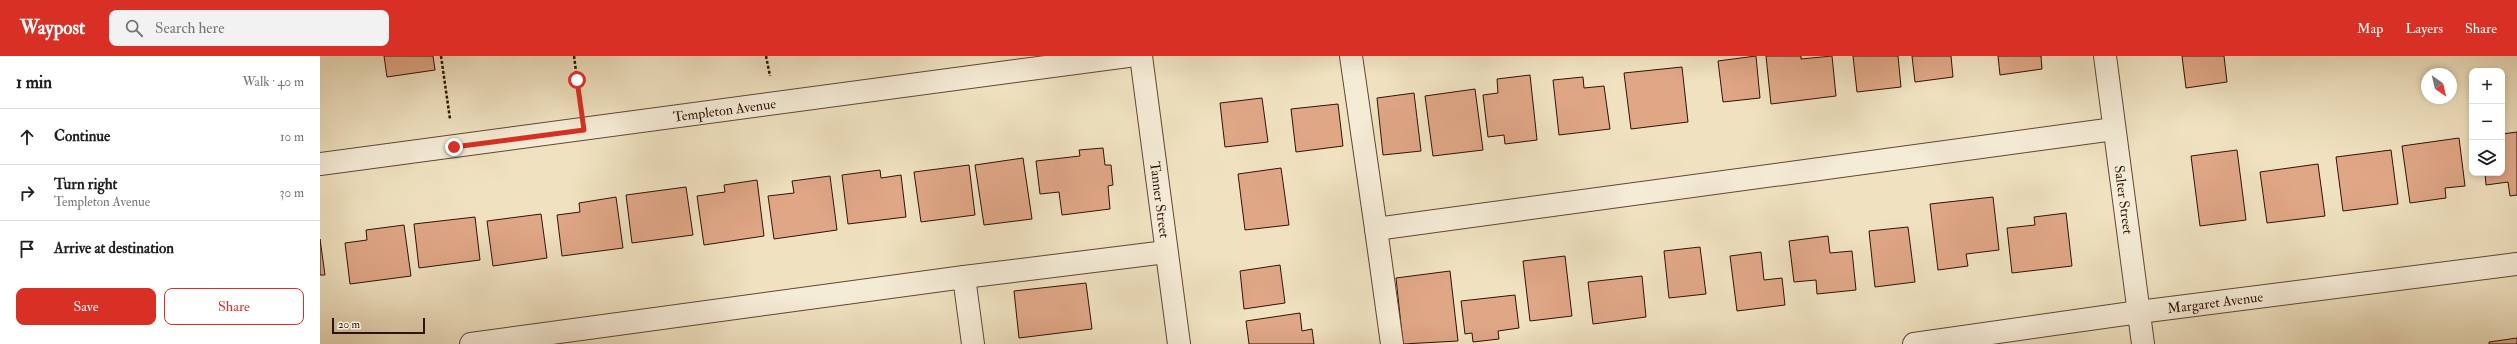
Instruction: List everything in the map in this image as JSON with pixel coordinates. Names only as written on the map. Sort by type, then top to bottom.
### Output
[{"type":"street","name":"Templeton Avenue","points":[[320,164],[584,130],[1128,56]]},
{"type":"street","name":"Tanner Street","points":[[1140,56],[1179,344]]},
{"type":"street","points":[[1351,56],[1392,344]]},
{"type":"street","name":"Salter Street","points":[[2105,56],[2143,344]]},
{"type":"street","points":[[1376,229],[2114,129]]},
{"type":"street","points":[[471,344],[964,277],[1166,252]]},
{"type":"street","name":"Margaret Avenue","points":[[1914,344],[2139,312],[2517,264]]},
{"type":"street","points":[[964,277],[973,344]]},
{"type":"path","points":[[441,56],[454,147]]},
{"type":"path","points":[[574,56],[584,130]]},
{"type":"building","points":[[384,56],[433,56],[435,70],[387,77]]},
{"type":"building","points":[[1756,56],[1760,98],[1723,102],[1718,61]]},
{"type":"building","points":[[1766,56],[1801,56],[1801,59],[1832,56],[1836,96],[1771,104]]},
{"type":"building","points":[[1853,56],[1898,56],[1901,87],[1857,92]]},
{"type":"building","points":[[1912,56],[1951,56],[1953,77],[1915,82]]},
{"type":"building","points":[[1998,56],[2041,56],[2042,69],[2000,75]]},
{"type":"building","points":[[2182,56],[2224,56],[2227,82],[2186,88]]},
{"type":"building","points":[[1682,67],[1688,122],[1631,129],[1624,73]]},
{"type":"building","points":[[1530,75],[1537,140],[1505,144],[1504,135],[1488,137],[1483,95],[1498,93],[1497,79]]},
{"type":"building","points":[[1583,77],[1584,88],[1604,86],[1610,129],[1559,135],[1553,80]]},
{"type":"building","points":[[1475,89],[1483,150],[1433,156],[1425,96]]},
{"type":"building","points":[[1414,93],[1421,151],[1383,155],[1377,98]]},
{"type":"building","points":[[1262,98],[1268,142],[1225,147],[1220,103]]},
{"type":"building","points":[[1338,104],[1343,146],[1296,152],[1291,109]]},
{"type":"building","points":[[2517,132],[2517,195],[2510,196],[2508,182],[2486,185],[2485,176],[2505,176],[2505,134]]},
{"type":"building","points":[[2459,138],[2465,186],[2445,188],[2446,198],[2410,203],[2402,146]]},
{"type":"building","points":[[1103,148],[1105,165],[1111,165],[1113,185],[1108,186],[1110,209],[1062,215],[1059,192],[1040,194],[1036,161],[1080,156],[1079,150]]},
{"type":"building","points":[[2237,150],[2246,220],[2200,226],[2191,156]]},
{"type":"building","points":[[2391,150],[2398,204],[2343,211],[2336,157]]},
{"type":"building","points":[[1023,158],[1032,219],[984,225],[975,165]]},
{"type":"building","points":[[2318,164],[2325,216],[2267,223],[2260,172]]},
{"type":"building","points":[[969,165],[975,215],[921,222],[914,172]]},
{"type":"building","points":[[1281,168],[1289,225],[1245,230],[1238,174]]},
{"type":"building","points":[[880,170],[881,178],[901,175],[906,217],[848,224],[842,175]]},
{"type":"building","points":[[830,176],[837,230],[774,239],[768,196],[794,193],[792,181]]},
{"type":"building","points":[[757,180],[764,236],[704,245],[697,196],[725,192],[724,185]]},
{"type":"building","points":[[686,187],[693,235],[632,243],[626,195]]},
{"type":"building","points":[[616,197],[623,248],[562,256],[557,215],[580,212],[579,203]]},
{"type":"building","points":[[1993,197],[1999,250],[1966,254],[1968,266],[1938,270],[1930,204]]},
{"type":"building","points":[[2066,213],[2072,266],[2012,273],[2007,228],[2035,225],[2034,217]]},
{"type":"building","points":[[541,214],[547,258],[493,266],[487,221]]},
{"type":"building","points":[[475,217],[480,260],[419,268],[414,224]]},
{"type":"building","points":[[404,225],[411,276],[350,284],[345,243],[367,240],[366,230]]},
{"type":"building","points":[[1908,227],[1915,282],[1875,287],[1869,231]]},
{"type":"building","points":[[1828,236],[1830,253],[1852,251],[1856,290],[1817,294],[1816,280],[1794,282],[1789,241]]},
{"type":"building","points":[[320,239],[325,275],[320,275]]},
{"type":"building","points":[[1700,247],[1706,294],[1669,298],[1664,251]]},
{"type":"building","points":[[1761,252],[1764,280],[1782,278],[1785,305],[1737,311],[1730,256]]},
{"type":"building","points":[[1565,256],[1572,316],[1530,321],[1523,261]]},
{"type":"building","points":[[1280,265],[1285,303],[1244,309],[1240,271]]},
{"type":"building","points":[[1450,271],[1458,341],[1403,344],[1396,278]]},
{"type":"building","points":[[1642,276],[1646,317],[1593,324],[1588,282]]},
{"type":"building","points":[[1086,283],[1092,329],[1019,338],[1014,291]]},
{"type":"building","points":[[1515,295],[1519,328],[1498,331],[1499,339],[1473,342],[1472,333],[1465,334],[1461,301]]},
{"type":"building","points":[[1300,313],[1302,331],[1312,329],[1314,344],[1249,344],[1246,321]]},
{"type":"building","points":[[2517,338],[2517,344],[2489,344],[2489,342]]},
{"type":"route","points":[[454,147],[584,130],[577,80]]}]
